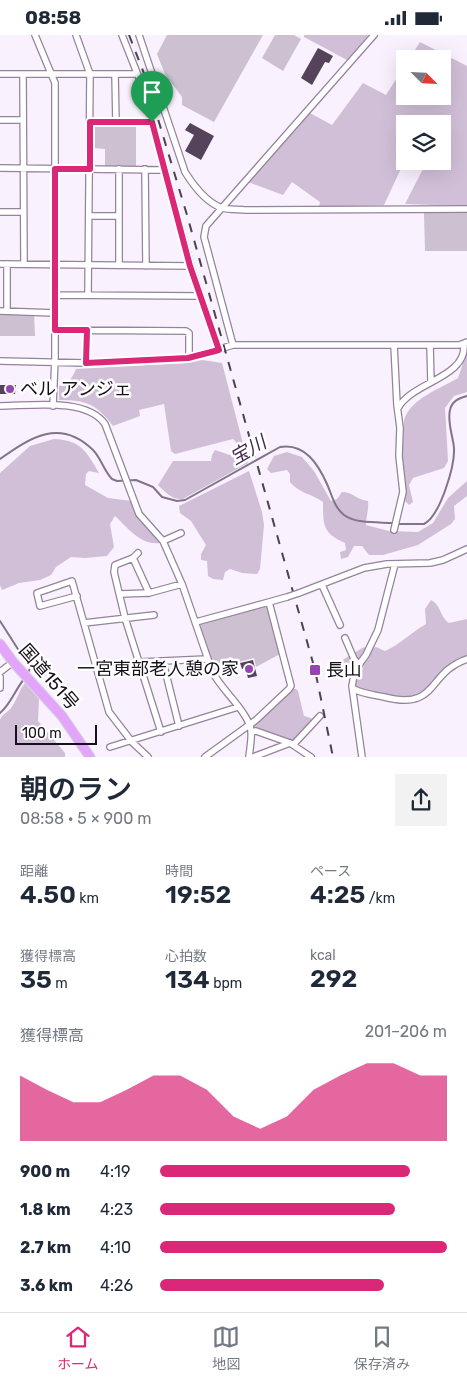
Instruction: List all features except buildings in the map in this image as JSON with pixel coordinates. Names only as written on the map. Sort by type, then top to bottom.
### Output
[{"type":"highway","name":"国道151号","points":[[0,644],[13,662],[62,716],[90,757]]},
{"type":"street","points":[[35,35],[51,74],[55,95],[55,363],[53,406]]},
{"type":"street","points":[[76,35],[90,74],[88,295]]},
{"type":"street","points":[[122,35],[143,88],[190,266],[219,350]]},
{"type":"street","points":[[139,35],[185,172],[195,186],[213,203],[222,208],[246,210],[467,209]]},
{"type":"street","points":[[233,345],[204,237],[208,223],[374,35]]},
{"type":"street","points":[[0,74],[136,74]]},
{"type":"street","points":[[23,74],[24,263]]},
{"type":"street","points":[[115,74],[116,123]]},
{"type":"street","points":[[0,120],[23,120]]},
{"type":"street","points":[[90,122],[152,122]]},
{"type":"street","points":[[0,169],[165,170]]},
{"type":"street","points":[[119,169],[119,265]]},
{"type":"street","points":[[145,169],[146,265]]},
{"type":"street","points":[[0,212],[23,212]]},
{"type":"street","points":[[89,215],[119,216]]},
{"type":"street","points":[[55,313],[3,311],[3,264],[190,266]]},
{"type":"street","points":[[55,295],[200,295]]},
{"type":"street","points":[[55,330],[186,331],[189,333],[188,358]]},
{"type":"street","points":[[86,363],[87,330]]},
{"type":"street","points":[[0,361],[86,363],[188,358],[233,345],[465,344],[457,364],[441,378],[411,393],[398,407]]},
{"type":"street","points":[[394,345],[396,405],[398,407],[400,434],[399,456],[403,492],[394,529]]},
{"type":"street","points":[[430,345],[432,382]]},
{"type":"street","points":[[0,406],[80,407],[100,417],[105,425],[139,514],[163,541],[182,584],[217,682],[238,707],[249,724],[251,732],[251,757],[291,744],[320,716]]},
{"type":"street","points":[[163,541],[181,533]]},
{"type":"street","points":[[196,622],[288,597],[364,568],[395,564],[430,563],[467,549]]},
{"type":"street","points":[[138,553],[133,558],[116,565],[114,572],[125,618],[160,732]]},
{"type":"street","points":[[133,558],[149,593]]},
{"type":"street","points":[[362,757],[354,689],[352,686],[353,677],[378,630],[395,564]]},
{"type":"street","points":[[77,596],[40,607],[36,593],[72,581],[77,596],[109,713],[132,742],[148,757]]},
{"type":"street","points":[[120,594],[149,593],[182,584]]},
{"type":"street","points":[[322,585],[340,625]]},
{"type":"street","points":[[205,757],[249,724],[291,685],[269,601]]},
{"type":"street","points":[[84,623],[154,615]]},
{"type":"street","points":[[346,638],[354,659],[359,665]]},
{"type":"street","points":[[140,662],[208,659]]},
{"type":"street","points":[[354,689],[397,701],[417,700],[425,695],[447,669],[455,663],[467,659]]},
{"type":"street","points":[[163,661],[179,726]]},
{"type":"street","points":[[0,672],[13,662]]},
{"type":"street","points":[[0,677],[0,688]]},
{"type":"street","points":[[110,747],[132,742],[238,707]]},
{"type":"street","points":[[251,732],[256,731],[291,744],[310,757]]},
{"type":"shaded area","points":[[167,35],[263,35],[214,122],[182,105],[182,97],[165,74],[157,54]]},
{"type":"shaded area","points":[[275,35],[294,35],[301,39],[283,71],[262,58]]},
{"type":"shaded area","points":[[304,35],[369,35],[347,60],[304,37]]},
{"type":"shaded area","points":[[420,42],[436,50],[415,50]]},
{"type":"shaded area","points":[[451,58],[467,66],[467,206],[405,204],[422,170],[451,170],[451,115],[396,115],[396,170],[400,170],[384,205],[319,207],[320,202],[292,182],[283,195],[248,182],[310,113],[332,125],[363,83],[386,95],[396,79],[396,105],[451,105]]},
{"type":"shaded area","points":[[136,124],[136,166],[105,166],[105,149],[93,148],[93,125]]},
{"type":"shaded area","points":[[424,213],[467,213],[467,251],[425,251]]},
{"type":"shaded area","points":[[34,312],[35,336],[0,336],[0,313]]},
{"type":"shaded area","points":[[467,351],[467,392],[454,396],[445,408],[448,461],[444,468],[413,478],[409,485],[413,502],[409,505],[405,501],[402,467],[404,420],[408,412],[419,400],[458,378]]},
{"type":"shaded area","points":[[202,360],[222,363],[248,463],[183,499],[172,497],[158,485],[173,461],[211,461],[215,450],[233,456],[236,453],[236,442],[233,439],[175,454],[171,451],[164,404],[139,410],[140,416],[113,426],[96,408],[84,402],[59,400],[59,386],[70,380],[76,369],[189,363]]},
{"type":"shaded area","points":[[54,439],[71,442],[87,453],[99,473],[89,471],[86,474],[85,485],[108,498],[132,501],[160,543],[147,542],[141,539],[115,516],[110,524],[114,547],[107,556],[71,557],[56,567],[51,575],[40,580],[19,583],[2,590],[0,585],[0,473],[30,446]]},
{"type":"shaded area","points":[[287,452],[302,457],[314,471],[331,501],[337,499],[342,492],[368,501],[366,525],[389,531],[418,532],[433,523],[448,498],[467,481],[467,496],[454,506],[455,519],[451,524],[418,545],[383,555],[369,555],[362,546],[354,546],[348,557],[341,559],[340,552],[346,550],[345,543],[328,532],[323,517],[323,502],[294,486],[290,482],[290,474],[287,470],[271,473],[267,469],[274,456]]},
{"type":"shaded area","points":[[249,471],[262,512],[264,525],[260,569],[257,574],[242,573],[230,569],[225,572],[223,580],[213,579],[208,576],[207,561],[201,560],[201,554],[206,545],[191,521],[180,513],[179,506]]},
{"type":"shaded area","points":[[431,600],[435,602],[449,623],[467,619],[467,656],[457,659],[448,665],[418,696],[405,698],[391,696],[357,687],[355,677],[362,662],[372,648],[376,647],[385,651],[426,624],[425,609]]},
{"type":"shaded area","points":[[266,605],[280,654],[256,667],[254,658],[235,663],[234,660],[214,667],[200,624]]},
{"type":"shaded area","points":[[364,647],[367,650],[353,671],[337,668],[339,662]]},
{"type":"shaded area","points":[[25,683],[39,699],[38,721],[65,753],[65,757],[0,757],[0,720],[11,708]]},
{"type":"shaded area","points":[[293,689],[298,691],[304,716],[312,720],[293,741],[254,730],[252,726]]},
{"type":"waterway","name":"宝川","points":[[398,524],[424,524],[436,511],[449,478],[454,456],[449,419],[450,410],[456,400],[467,396]]},
{"type":"waterway","name":"宝川","points":[[0,459],[34,438],[57,433],[69,435],[81,440],[93,450],[112,479],[117,481],[136,480],[153,487],[162,497],[177,501],[185,500],[280,447],[297,448],[310,456],[315,462],[336,505],[344,515],[361,521],[393,523]]},
{"type":"waterway","name":"宝川","points":[[0,621],[30,668],[28,673]]},
{"type":"waterway","name":"宝川","points":[[0,713],[24,679]]},
{"type":"railway","points":[[129,35],[145,76],[187,215],[315,670],[333,757]]},
{"type":"place","name":"ベル アンジェ","points":[[10,389]]},
{"type":"place","name":"一宮東部老人憩の家","points":[[249,669]]},
{"type":"place","name":"長山","points":[[315,670]]},
{"type":"route","points":[[90,122],[152,122],[190,266],[219,350],[188,358],[86,363],[87,330],[55,330],[55,169],[90,169],[90,122]]}]
